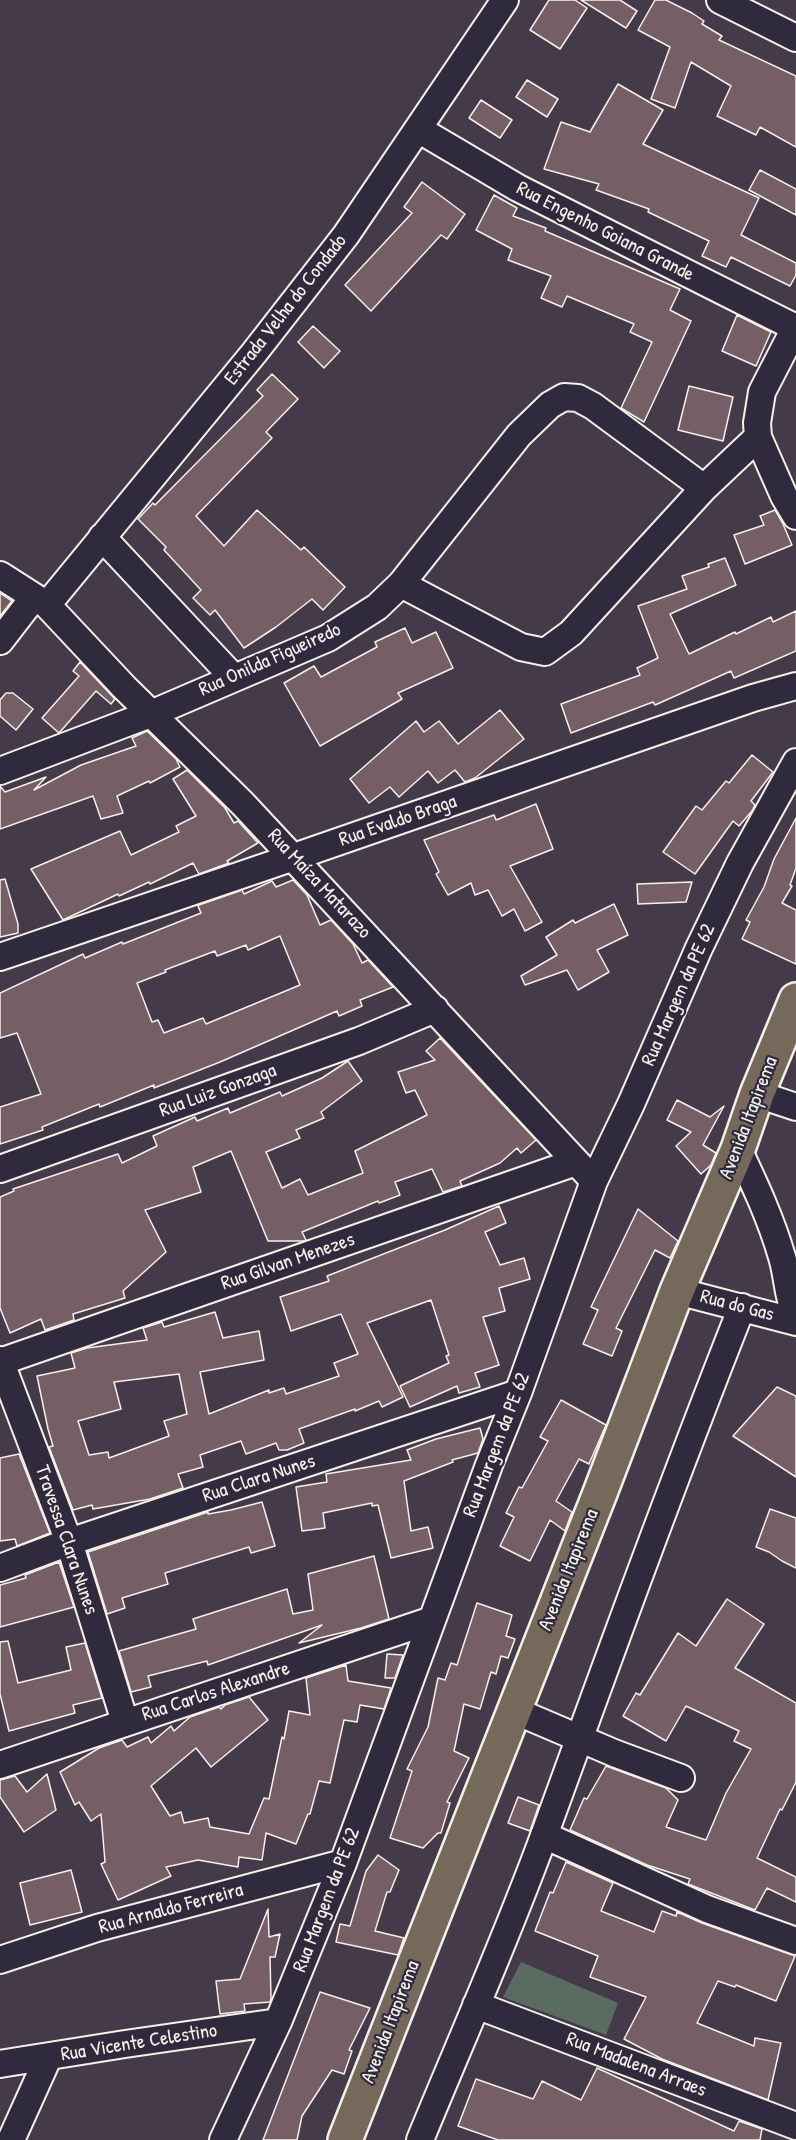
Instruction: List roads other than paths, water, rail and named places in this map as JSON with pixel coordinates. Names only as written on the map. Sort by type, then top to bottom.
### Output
[{"type":"main road","name":"Avenida Itapirema","points":[[345,2140],[600,1493],[677,1291],[738,1149],[757,1094],[796,1000]]},
{"type":"street","name":"Estrada Velha do Condado","points":[[0,641],[102,537],[301,294],[346,235],[505,0]]},
{"type":"street","points":[[720,0],[796,38]]},
{"type":"street","name":"Rua Engenho Goiana Grande","points":[[418,129],[528,193],[796,327]]},
{"type":"street","points":[[796,327],[762,392],[758,408],[758,437],[784,496],[796,516]]},
{"type":"street","name":"Rua Onilda Figueiredo","points":[[0,771],[153,713],[233,677],[286,657],[328,638],[377,607],[401,584],[519,435],[550,405],[564,397],[578,398],[592,406],[704,488]]},
{"type":"street","points":[[401,584],[520,647],[545,652],[571,633],[704,488],[758,437]]},
{"type":"street","points":[[102,537],[233,677]]},
{"type":"street","points":[[0,575],[40,601]]},
{"type":"street","name":"Rua Maíza Matarazo","points":[[40,601],[294,857],[594,1181]]},
{"type":"street","name":"Rua Evaldo Braga","points":[[0,957],[753,698],[796,686]]},
{"type":"street","name":"Rua Margem da PE 62","points":[[223,2140],[278,2022],[343,1863],[518,1393],[594,1181],[631,1104],[709,926],[740,863],[796,762]]},
{"type":"street","name":"Rua Luiz Gonzaga","points":[[0,1169],[359,1041],[435,1009]]},
{"type":"street","points":[[757,1094],[796,1107]]},
{"type":"street","name":"Rua do Gas","points":[[738,1149],[765,1204],[783,1259],[789,1300],[796,1315]]},
{"type":"street","name":"Rua Gilvan Menezes","points":[[0,1361],[576,1162]]},
{"type":"street","name":"Rua do Gas","points":[[677,1291],[796,1322]]},
{"type":"street","points":[[420,2140],[544,1835],[703,1405],[742,1307]]},
{"type":"street","name":"Travessa Clara Nunes","points":[[0,1361],[69,1542],[125,1722]]},
{"type":"street","name":"Rua Clara Nunes","points":[[0,1568],[69,1542],[518,1393]]},
{"type":"street","name":"Rua Carlos Alexandre","points":[[0,1765],[432,1620]]},
{"type":"street","points":[[513,1710],[614,1753],[681,1778]]},
{"type":"street","points":[[544,1835],[707,1909],[796,1941]]},
{"type":"street","name":"Rua Arnaldo Ferreira","points":[[0,1960],[97,1928],[343,1863]]},
{"type":"street","name":"Rua Madalena Arraes","points":[[476,2005],[796,2126]]},
{"type":"street","name":"Rua Vicente Celestino","points":[[0,2064],[278,2022]]},
{"type":"street","points":[[10,2140],[48,2058]]}]
